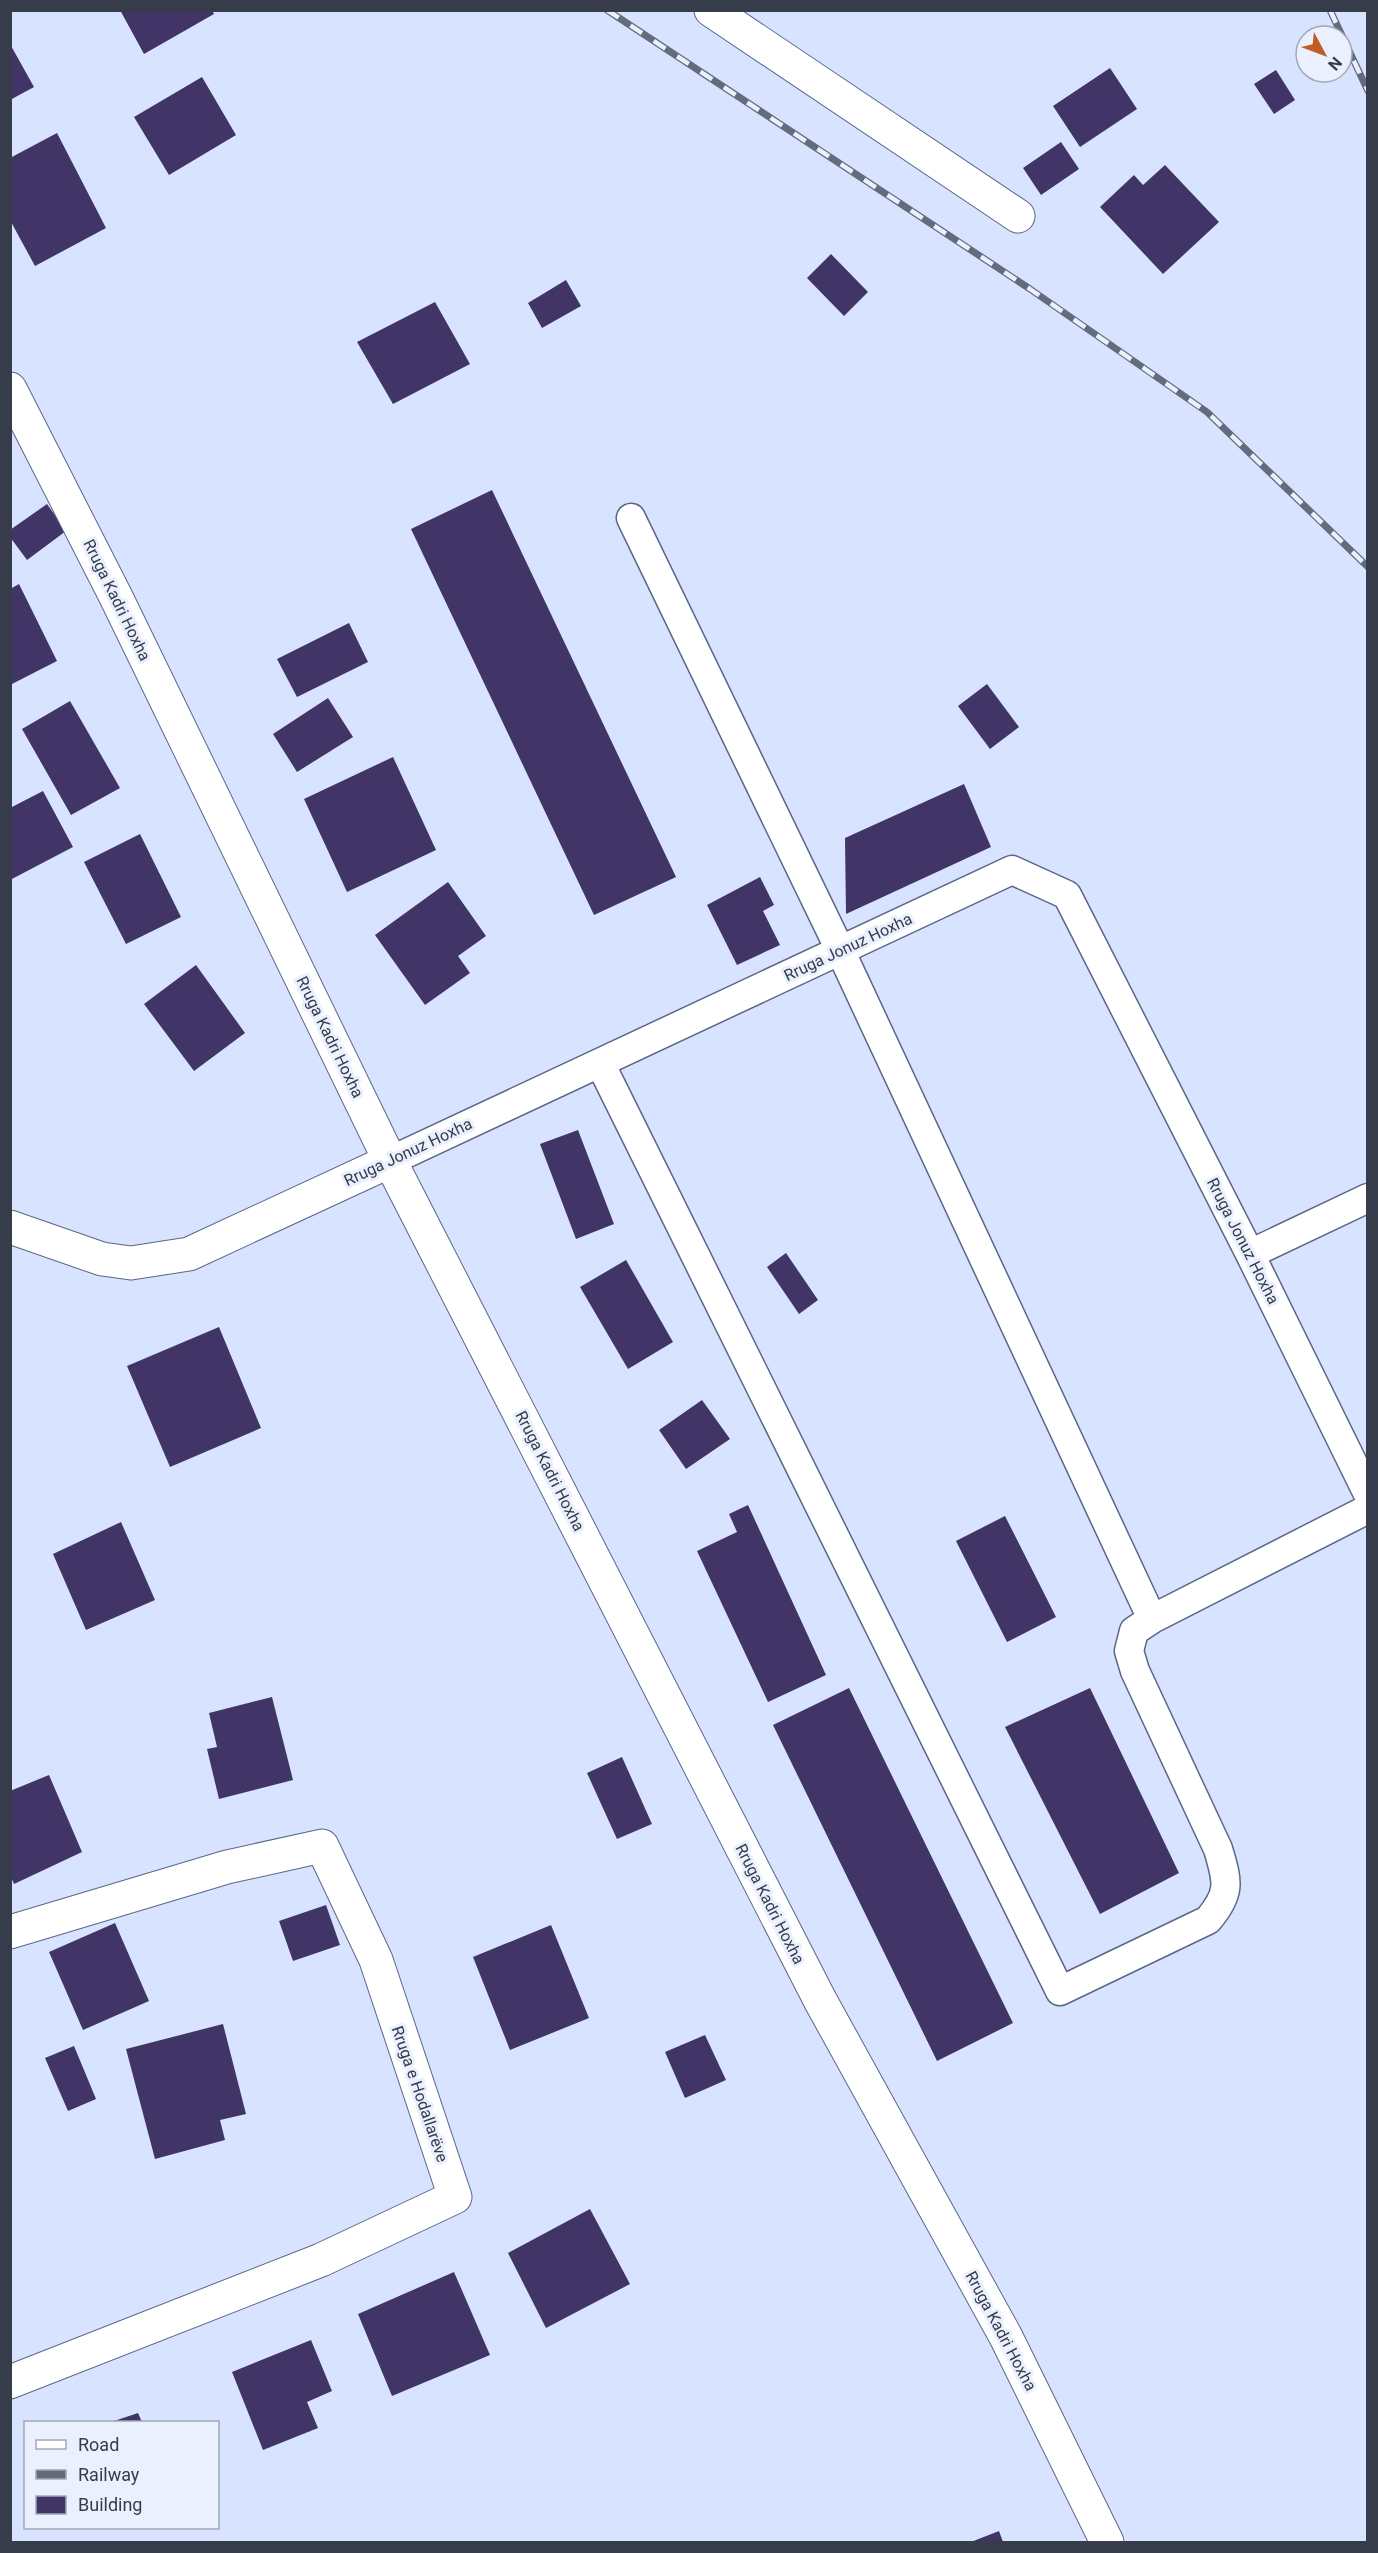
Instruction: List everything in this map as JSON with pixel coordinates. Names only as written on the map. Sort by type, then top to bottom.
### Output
[{"type":"street","points":[[711,10],[1018,216]]},
{"type":"street","name":"Rruga Kadri Hoxha","points":[[10,389],[121,608],[390,1161],[820,2000],[1006,2337],[1107,2542]]},
{"type":"street","name":"Rruga Jonuz Hoxha","points":[[10,1227],[102,1259],[131,1263],[157,1260],[189,1254],[390,1161]]},
{"type":"street","name":"Rruga e Hodallarëve","points":[[10,1932],[227,1867],[322,1846],[376,1960],[455,2196],[321,2260],[10,2382]]},
{"type":"lane","points":[[631,518],[840,950],[1152,1619]]},
{"type":"lane","name":"Rruga Jonuz Hoxha","points":[[390,1161],[1012,870],[1067,895],[1250,1254],[1368,1494]]},
{"type":"lane","points":[[600,1063],[1060,1991],[1208,1920],[1223,1903],[1227,1877],[1218,1849],[1135,1671],[1129,1651],[1134,1631],[1152,1619],[1368,1509]]},
{"type":"lane","points":[[1250,1254],[1368,1198]]},
{"type":"building","points":[[120,10],[212,10],[214,14],[144,54]]},
{"type":"building","points":[[10,44],[34,87],[10,100]]},
{"type":"building","points":[[1110,68],[1137,109],[1080,147],[1053,106]]},
{"type":"building","points":[[1276,70],[1295,100],[1274,114],[1254,84]]},
{"type":"building","points":[[202,77],[236,135],[169,175],[134,117]]},
{"type":"building","points":[[57,133],[106,228],[35,266],[10,220],[10,158]]},
{"type":"building","points":[[1061,142],[1079,169],[1041,195],[1023,168]]},
{"type":"building","points":[[1165,165],[1219,222],[1163,274],[1100,207],[1134,175],[1143,185]]},
{"type":"building","points":[[831,254],[868,292],[844,316],[807,278]]},
{"type":"building","points":[[566,280],[581,306],[542,328],[528,303]]},
{"type":"building","points":[[435,302],[470,364],[393,404],[357,342]]},
{"type":"building","points":[[492,490],[676,877],[594,915],[411,529]]},
{"type":"building","points":[[47,504],[66,531],[27,560],[10,537],[10,530]]},
{"type":"building","points":[[19,584],[57,661],[10,685],[10,589]]},
{"type":"building","points":[[349,623],[368,662],[297,697],[277,659]]},
{"type":"building","points":[[987,684],[1019,727],[990,749],[958,706]]},
{"type":"building","points":[[328,698],[353,737],[297,772],[273,734]]},
{"type":"building","points":[[70,701],[120,788],[71,815],[22,729]]},
{"type":"building","points":[[393,757],[436,850],[347,892],[304,799]]},
{"type":"building","points":[[964,784],[991,847],[846,914],[845,838]]},
{"type":"building","points":[[43,791],[73,847],[10,880],[10,808]]},
{"type":"building","points":[[140,834],[181,917],[126,944],[84,862]]},
{"type":"building","points":[[760,877],[774,905],[763,911],[780,945],[737,965],[707,905]]},
{"type":"building","points":[[448,882],[486,936],[458,956],[470,973],[425,1005],[375,935]]},
{"type":"building","points":[[196,965],[245,1033],[194,1071],[144,1004]]},
{"type":"building","points":[[578,1130],[614,1224],[576,1239],[540,1144]]},
{"type":"building","points":[[786,1253],[818,1300],[799,1314],[767,1267]]},
{"type":"building","points":[[626,1260],[673,1342],[628,1369],[580,1287]]},
{"type":"building","points":[[219,1327],[261,1428],[170,1467],[127,1366]]},
{"type":"building","points":[[702,1400],[730,1439],[686,1469],[659,1430]]},
{"type":"building","points":[[748,1505],[826,1675],[768,1702],[697,1551],[737,1532],[729,1514]]},
{"type":"building","points":[[1005,1516],[1056,1617],[1007,1642],[956,1541]]},
{"type":"building","points":[[121,1522],[155,1600],[86,1630],[53,1554]]},
{"type":"building","points":[[849,1688],[1013,2023],[937,2061],[773,1725]]},
{"type":"building","points":[[1090,1688],[1179,1873],[1100,1914],[1005,1727]]},
{"type":"building","points":[[272,1697],[293,1780],[219,1799],[207,1749],[217,1747],[209,1713]]},
{"type":"building","points":[[622,1757],[652,1824],[617,1839],[587,1773]]},
{"type":"building","points":[[49,1775],[82,1852],[14,1884],[10,1875],[10,1791]]},
{"type":"building","points":[[326,1905],[340,1945],[293,1961],[279,1921]]},
{"type":"building","points":[[115,1923],[149,2001],[83,2030],[49,1952]]},
{"type":"building","points":[[551,1925],[589,2018],[510,2050],[473,1957]]},
{"type":"building","points":[[223,2024],[246,2114],[220,2120],[225,2140],[155,2159],[126,2049]]},
{"type":"building","points":[[705,2035],[726,2080],[685,2098],[665,2052]]},
{"type":"building","points":[[74,2046],[96,2099],[68,2111],[45,2058]]},
{"type":"building","points":[[590,2209],[630,2284],[546,2328],[508,2253]]},
{"type":"building","points":[[454,2272],[490,2355],[392,2396],[358,2314]]},
{"type":"building","points":[[311,2340],[332,2391],[307,2402],[318,2428],[263,2450],[232,2372]]},
{"type":"building","points":[[138,2413],[142,2421],[114,2421]]},
{"type":"building","points":[[999,2531],[1003,2542],[971,2542]]},
{"type":"railway","points":[[607,10],[1030,289],[1207,412],[1368,567]]},
{"type":"railway","points":[[1330,10],[1368,91]]}]
